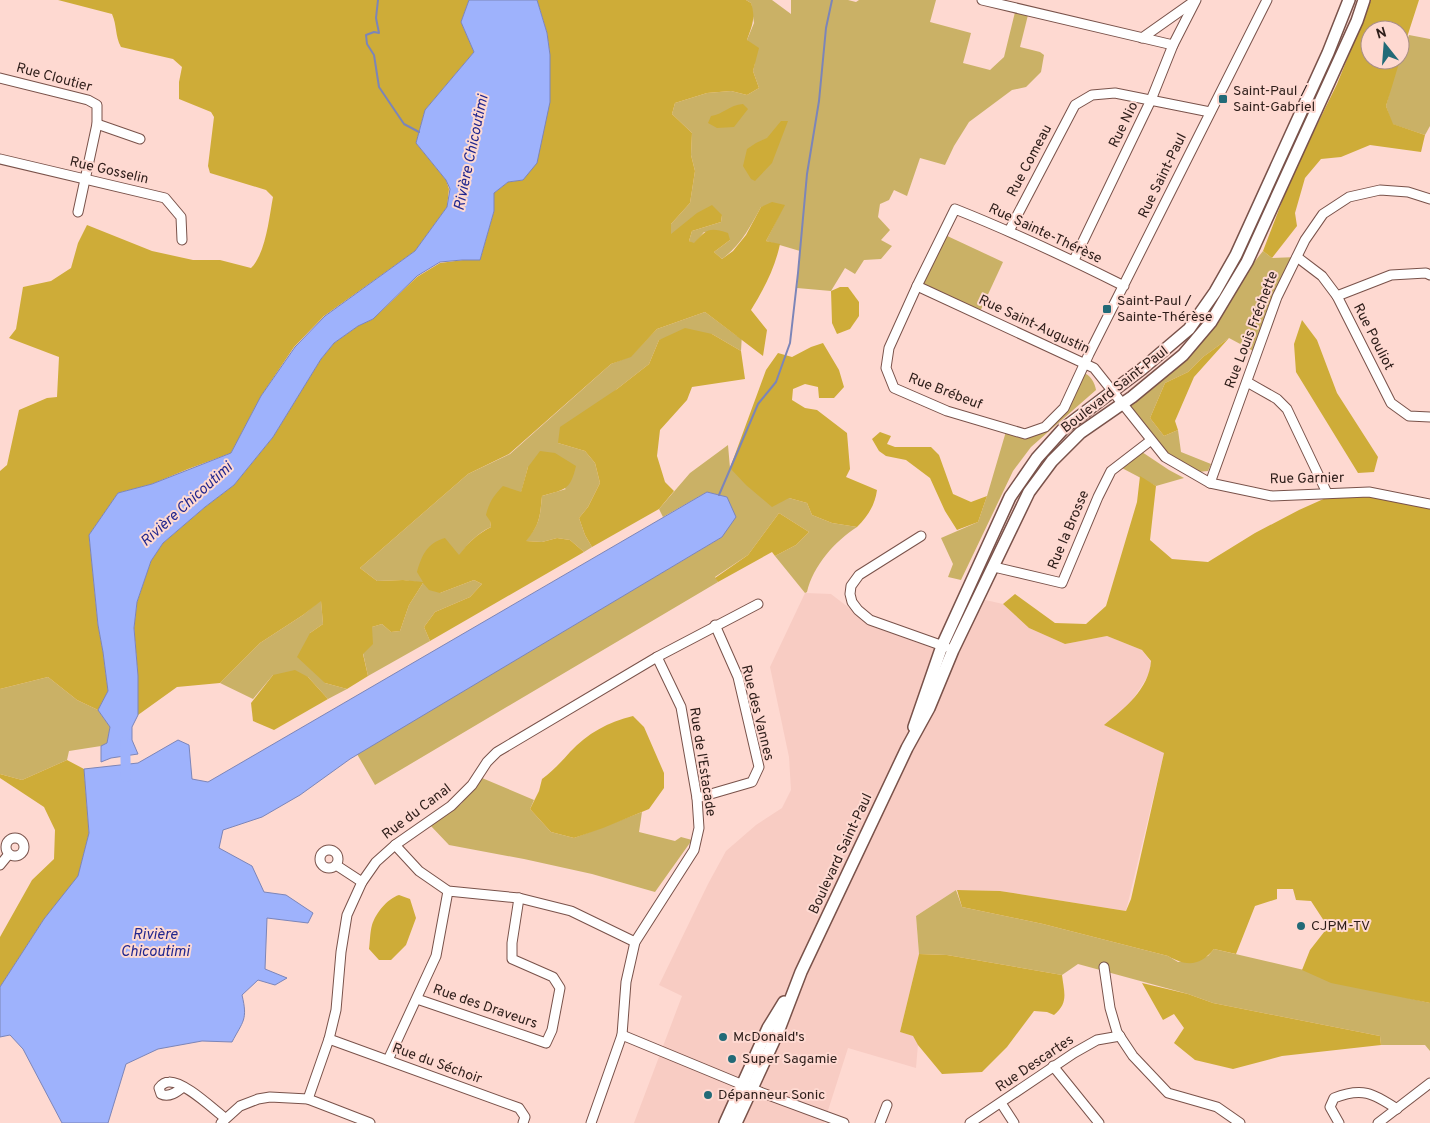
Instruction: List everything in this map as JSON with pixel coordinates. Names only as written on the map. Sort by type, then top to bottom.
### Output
[{"type":"main road","name":"Boulevard Saint-Paul","points":[[907,748],[920,704],[942,646],[1010,497],[1037,458],[1064,428],[1189,329],[1215,292],[1236,255],[1328,53],[1348,0]]},
{"type":"main road","name":"Boulevard Saint-Paul","points":[[736,1123],[768,1028],[801,972],[907,748],[929,708],[953,650],[1029,492],[1052,461],[1080,433],[1124,405],[1183,355],[1211,322],[1247,262],[1357,21],[1364,0]]},
{"type":"main road","name":"Boulevard Saint-Paul","points":[[725,1123],[747,1086]]},
{"type":"street","points":[[982,0],[1172,45]]},
{"type":"street","points":[[1142,38],[1196,0]]},
{"type":"street","name":"Rue Nio","points":[[1074,260],[1151,100],[1172,45],[1196,0]]},
{"type":"street","name":"Rue Saint-Paul","points":[[1085,365],[1267,0]]},
{"type":"street","name":"Rue Cloutier","points":[[0,78],[88,100],[97,105],[97,124]]},
{"type":"street","name":"Rue Comeau","points":[[1009,231],[1075,105],[1092,95],[1115,93],[1151,100]]},
{"type":"street","points":[[1151,100],[1210,112]]},
{"type":"street","points":[[78,212],[97,124],[140,139]]},
{"type":"street","name":"Rue Gosselin","points":[[0,159],[165,198],[180,217],[182,240]]},
{"type":"street","name":"Rue Louis Fréchette","points":[[1210,483],[1277,297],[1297,256],[1323,214],[1349,197],[1380,190],[1408,192],[1430,199]]},
{"type":"street","name":"Rue Sainte-Thérèse","points":[[955,209],[1074,260],[1124,286]]},
{"type":"street","name":"Rue Brébeuf","points":[[955,209],[917,286],[890,348],[886,368],[894,388],[948,411],[1026,434],[1045,427],[1064,408],[1085,365]]},
{"type":"street","name":"Rue Pouliot","points":[[1297,256],[1322,276],[1338,296],[1391,403],[1410,416],[1430,417]]},
{"type":"street","points":[[1338,296],[1391,275],[1426,273],[1430,275]]},
{"type":"street","name":"Rue Saint-Augustin","points":[[917,286],[1094,368],[1124,405]]},
{"type":"street","points":[[1247,382],[1277,399],[1287,408],[1326,493]]},
{"type":"street","name":"Rue Garnier","points":[[1124,405],[1150,441],[1165,457],[1210,483],[1272,496],[1369,492],[1430,504]]},
{"type":"street","name":"Rue la Brosse","points":[[994,567],[1062,583],[1111,471],[1150,441]]},
{"type":"street","points":[[922,536],[859,575],[851,586],[852,602],[870,620],[953,650]]},
{"type":"street","name":"Rue du Canal","points":[[308,1098],[329,1039],[336,1010],[341,952],[347,916],[362,882],[376,862],[395,845],[451,806],[472,785],[487,762],[497,752],[656,657],[758,604]]},
{"type":"street","name":"Rue des Vannes","points":[[697,798],[752,782],[759,767],[738,677],[715,626]]},
{"type":"street","name":"Rue de l'Estacade","points":[[591,1123],[622,1035],[626,982],[635,942],[694,850],[699,828],[697,798],[681,707],[656,657]]},
{"type":"street","points":[[395,845],[419,871],[448,891],[520,898],[571,911],[635,942]]},
{"type":"street","points":[[0,865],[9,854]]},
{"type":"street","points":[[336,865],[362,882]]},
{"type":"street","points":[[388,1060],[436,956],[448,891]]},
{"type":"street","name":"Rue des Draveurs","points":[[417,1000],[546,1043],[552,1030],[560,988],[553,977],[512,959],[512,943],[520,898]]},
{"type":"street","points":[[1104,967],[1110,1008],[1120,1036],[1134,1056],[1168,1093],[1216,1107],[1240,1123]]},
{"type":"street","points":[[622,1035],[844,1123]]},
{"type":"street","name":"Rue Descartes","points":[[970,1123],[1053,1066],[1096,1040],[1120,1036]]},
{"type":"street","name":"Rue du Séchoir","points":[[329,1039],[519,1108],[525,1117],[523,1123]]},
{"type":"street","points":[[1053,1066],[1099,1123]]},
{"type":"street","points":[[1378,1123],[1430,1083]]},
{"type":"street","points":[[183,1087],[223,1120],[240,1106],[258,1099],[270,1097],[308,1098],[364,1122]]},
{"type":"street","points":[[1339,1123],[1330,1107],[1334,1098],[1352,1092],[1382,1098],[1397,1109]]},
{"type":"street","points":[[1001,1103],[1014,1123]]},
{"type":"street","points":[[880,1123],[886,1105]]},
{"type":"shaded area","points":[[58,0],[469,0],[461,22],[474,52],[425,110],[416,143],[446,180],[449,189],[447,207],[415,251],[324,316],[294,347],[261,396],[231,453],[152,484],[118,493],[89,535],[98,625],[108,691],[98,710],[77,700],[48,677],[0,689],[0,471],[7,465],[19,410],[47,398],[57,397],[59,357],[9,338],[16,329],[23,287],[51,281],[71,268],[78,243],[87,225],[152,251],[193,260],[220,260],[251,268],[260,254],[273,197],[266,190],[210,173],[208,166],[214,117],[211,112],[179,99],[179,82],[182,67],[173,59],[121,47],[112,14]]},
{"type":"shaded area","points":[[537,0],[746,0],[751,3],[753,18],[747,40],[759,48],[753,71],[759,88],[747,95],[731,91],[707,93],[675,103],[672,114],[692,133],[691,155],[695,171],[690,203],[671,224],[671,234],[697,213],[712,205],[722,215],[721,222],[692,231],[689,241],[694,243],[709,230],[728,233],[730,240],[714,252],[722,259],[733,251],[746,235],[761,207],[772,202],[785,205],[766,241],[780,244],[775,261],[765,286],[751,310],[767,330],[763,356],[705,312],[657,329],[631,357],[611,364],[509,454],[468,474],[360,568],[377,581],[403,580],[423,582],[417,572],[426,550],[434,543],[445,538],[459,555],[473,539],[491,527],[486,515],[497,492],[503,486],[521,492],[528,467],[540,451],[555,453],[576,466],[569,485],[561,490],[542,496],[538,520],[526,541],[542,542],[557,538],[570,540],[584,552],[430,641],[424,627],[435,612],[470,597],[482,584],[474,580],[440,593],[429,590],[423,583],[409,605],[400,631],[391,632],[382,624],[372,627],[373,644],[363,654],[368,676],[347,689],[325,683],[297,657],[310,633],[323,624],[321,601],[260,643],[220,683],[177,687],[138,715],[138,676],[134,628],[137,602],[151,561],[163,543],[234,485],[273,437],[321,359],[334,343],[358,326],[373,319],[417,277],[440,263],[480,260],[494,211],[494,193],[508,182],[523,180],[550,102],[550,55],[547,33]]},
{"type":"shaded area","points":[[746,0],[772,0],[791,14],[791,0],[848,0],[856,2],[859,0],[936,0],[930,22],[971,33],[963,63],[990,70],[1004,57],[1016,8],[1029,11],[1020,47],[1040,52],[1044,55],[1041,72],[1026,87],[1012,90],[969,122],[945,165],[920,158],[907,196],[894,190],[889,200],[880,204],[878,217],[890,230],[881,240],[892,246],[881,259],[864,260],[855,274],[845,268],[831,291],[797,288],[800,251],[766,241],[784,205],[761,207],[740,242],[722,259],[714,252],[730,240],[704,232],[694,244],[689,241],[692,231],[721,222],[722,215],[671,235],[671,224],[690,203],[695,171],[691,155],[692,133],[672,114],[675,103],[707,93],[731,91],[747,95],[759,88],[753,71],[755,62],[747,40],[754,23],[751,3]]},
{"type":"shaded area","points":[[1371,0],[1419,0],[1410,28],[1410,20],[1363,20]]},
{"type":"shaded area","points":[[1360,27],[1360,70],[1397,70],[1386,106],[1393,124],[1425,135],[1421,152],[1370,145],[1341,157],[1321,159],[1305,178],[1295,213],[1297,226],[1272,258],[1263,251],[1291,178],[1337,84]]},
{"type":"shaded area","points":[[1410,35],[1430,39],[1430,126],[1425,135],[1392,124],[1386,106],[1395,71],[1410,70]]},
{"type":"shaded area","points":[[743,104],[748,109],[734,127],[717,128],[708,123],[711,116]]},
{"type":"shaded area","points":[[781,121],[788,121],[772,163],[755,181],[751,179],[743,166],[747,149],[767,138]]},
{"type":"shaded area","points":[[943,234],[1003,262],[978,316],[917,288]]},
{"type":"shaded area","points":[[1263,251],[1272,258],[1297,257],[1257,353],[1229,338],[1203,357],[1188,372],[1165,383],[1150,418],[1164,436],[1178,430],[1181,452],[1211,464],[1208,471],[1198,472],[1163,452],[1128,406],[1169,369]]},
{"type":"shaded area","points":[[840,287],[848,287],[859,302],[859,316],[850,329],[837,334],[832,323],[831,291]]},
{"type":"shaded area","points":[[705,312],[737,336],[742,334],[741,351],[712,334],[659,340],[649,364],[617,389],[558,443],[585,451],[595,463],[600,483],[588,507],[579,518],[592,547],[584,552],[570,540],[557,538],[542,542],[525,541],[534,530],[538,520],[542,496],[566,489],[528,467],[521,493],[490,521],[491,527],[473,539],[466,547],[454,564],[440,593],[474,580],[482,584],[470,597],[435,612],[424,627],[430,641],[368,676],[363,653],[372,627],[382,624],[391,632],[400,631],[409,605],[423,583],[403,580],[377,581],[360,568],[468,474],[510,454],[611,364],[631,356],[657,329]]},
{"type":"shaded area","points":[[1302,320],[1317,340],[1337,393],[1378,457],[1374,472],[1358,473],[1296,372],[1294,344]]},
{"type":"shaded area","points":[[685,328],[712,334],[741,351],[745,379],[692,387],[687,400],[660,430],[657,456],[665,482],[674,491],[659,509],[592,547],[579,518],[588,507],[600,483],[595,463],[585,451],[558,443],[560,427],[617,389],[649,364],[659,340]]},
{"type":"shaded area","points":[[1229,338],[1194,377],[1175,421],[1178,430],[1164,436],[1150,418],[1165,383],[1188,372],[1203,357]]},
{"type":"shaded area","points":[[823,343],[839,370],[844,387],[834,398],[819,398],[818,387],[805,384],[793,389],[792,400],[805,408],[817,410],[847,433],[850,469],[846,477],[877,490],[875,501],[857,527],[832,523],[812,515],[807,503],[789,498],[772,507],[746,485],[730,468],[766,370],[778,353],[792,357]]},
{"type":"shaded area","points":[[1083,373],[1092,379],[1096,390],[1031,447],[1013,471],[961,580],[948,577],[953,564],[941,538],[978,522],[1007,428],[1025,434],[1045,427],[1064,408]]},
{"type":"shaded area","points":[[880,432],[891,436],[887,444],[895,447],[931,447],[939,455],[953,494],[971,502],[987,496],[978,522],[957,530],[945,511],[930,478],[906,460],[886,456],[879,451],[872,439]]},
{"type":"shaded area","points":[[728,445],[730,468],[789,498],[807,503],[812,515],[832,523],[857,527],[841,539],[826,555],[814,573],[807,592],[805,593],[775,556],[796,545],[809,532],[779,513],[748,555],[715,577],[718,582],[375,785],[357,754],[722,537],[727,497],[707,492],[663,517],[659,509],[690,473]]},
{"type":"shaded area","points":[[1139,450],[1184,478],[1156,486],[1120,467]]},
{"type":"shaded area","points":[[1140,476],[1156,486],[1150,540],[1172,559],[1208,562],[1255,533],[1328,497],[1367,496],[1430,506],[1430,1003],[1331,983],[1302,970],[1310,950],[1328,927],[1311,901],[1296,900],[1293,889],[1277,889],[1277,899],[1255,906],[1236,954],[1214,949],[1204,959],[1193,963],[1181,962],[1168,956],[1043,924],[962,907],[957,890],[1000,891],[1126,911],[1131,899],[1164,753],[1104,725],[1128,705],[1141,689],[1146,680],[1151,661],[1142,650],[1107,636],[1065,644],[1029,628],[1003,604],[1015,594],[1055,623],[1086,624],[1106,606],[1137,502]]},
{"type":"shaded area","points":[[779,513],[809,532],[796,545],[775,556],[772,552],[718,582],[715,578],[748,555]]},
{"type":"shaded area","points":[[805,593],[831,594],[874,627],[954,656],[981,599],[1003,604],[1029,628],[1065,644],[1107,636],[1142,650],[1151,662],[1150,673],[1130,704],[1105,725],[1164,753],[1126,911],[1000,891],[956,890],[916,916],[919,954],[900,1032],[913,1036],[918,1044],[916,1068],[848,1048],[824,1123],[634,1123],[682,996],[659,985],[726,851],[756,825],[782,808],[791,790],[789,757],[770,667]]},
{"type":"shaded area","points":[[321,600],[323,624],[310,633],[325,683],[347,689],[328,699],[308,677],[273,675],[253,699],[220,683],[260,643],[303,615]]},
{"type":"shaded area","points":[[295,670],[308,677],[328,699],[274,730],[253,721],[251,703],[273,675]]},
{"type":"shaded area","points":[[48,677],[77,700],[98,710],[110,727],[107,744],[69,751],[67,760],[22,780],[0,774],[0,689]]},
{"type":"shaded area","points":[[633,716],[644,727],[664,773],[664,788],[649,809],[603,828],[574,838],[551,832],[530,809],[539,791],[542,779],[591,734],[615,721]]},
{"type":"shaded area","points":[[67,760],[84,769],[89,833],[78,877],[44,919],[0,987],[0,937],[32,880],[54,859],[55,830],[44,807],[0,778],[0,774],[22,780]]},
{"type":"shaded area","points":[[482,778],[534,800],[530,809],[551,832],[574,838],[642,812],[639,832],[675,841],[681,837],[692,840],[655,892],[592,874],[449,845],[430,825],[461,804]]},
{"type":"shaded area","points":[[956,890],[962,907],[1043,924],[1168,956],[1178,962],[1208,956],[1214,949],[1430,1003],[1430,1051],[1425,1045],[1381,1045],[1380,1036],[1213,1003],[1188,994],[1078,964],[1062,975],[947,955],[919,954],[916,916]]},
{"type":"shaded area","points":[[399,895],[410,899],[416,918],[406,945],[391,960],[379,960],[369,949],[372,925],[382,907]]},
{"type":"shaded area","points":[[919,954],[947,955],[1062,975],[1064,1002],[1059,1011],[1054,1015],[1047,1012],[1034,1011],[1007,1047],[982,1072],[942,1074],[913,1036],[900,1032]]},
{"type":"shaded area","points":[[1142,983],[1188,994],[1213,1003],[1380,1036],[1381,1045],[1282,1056],[1233,1069],[1195,1060],[1174,1043],[1184,1028],[1174,1014],[1163,1020]]},
{"type":"water","name":"Rivière Chicoutimi","points":[[469,0],[537,0],[547,33],[550,55],[550,102],[537,163],[523,180],[508,182],[494,193],[494,211],[480,260],[440,262],[417,276],[373,319],[358,326],[334,343],[321,359],[273,437],[234,485],[163,543],[151,561],[137,602],[134,628],[138,676],[138,715],[132,727],[132,740],[138,754],[111,758],[101,762],[101,746],[107,743],[110,727],[98,710],[108,691],[98,625],[89,535],[118,493],[152,484],[231,453],[261,396],[295,347],[325,316],[415,251],[447,207],[450,189],[446,180],[416,143],[425,110],[474,52],[461,22]]},
{"type":"water","name":"Rivière Chicoutimi","points":[[707,492],[727,497],[736,517],[722,537],[350,759],[300,795],[262,817],[223,830],[219,848],[252,866],[264,892],[286,895],[313,913],[308,923],[267,918],[265,969],[287,978],[275,985],[258,980],[242,995],[245,1010],[243,1020],[232,1042],[202,1041],[158,1049],[126,1064],[108,1123],[62,1123],[23,1049],[10,1035],[0,1037],[0,987],[44,919],[78,876],[89,833],[84,769],[138,763],[178,740],[189,745],[192,779],[208,782]]},
{"type":"waterway","points":[[378,0],[376,18],[379,33],[374,32],[366,35],[367,44],[374,55],[379,87],[404,124],[419,132]]},
{"type":"waterway","points":[[719,495],[758,404],[776,382],[790,343],[807,174],[819,101],[826,28],[832,0]]},
{"type":"waterway","name":"Rivière Chicoutimi","points":[[125,742],[126,777]]},
{"type":"place","name":"Saint-Paul / Saint-Gabriel","points":[[1223,99]]},
{"type":"place","name":"Saint-Paul / Sainte-Thérèse","points":[[1107,309]]},
{"type":"place","name":"CJPM-TV","points":[[1301,926]]},
{"type":"place","name":"McDonald's","points":[[723,1037]]},
{"type":"place","name":"Super Sagamie","points":[[732,1059]]},
{"type":"place","name":"Dépanneur Sonic","points":[[708,1095]]}]
